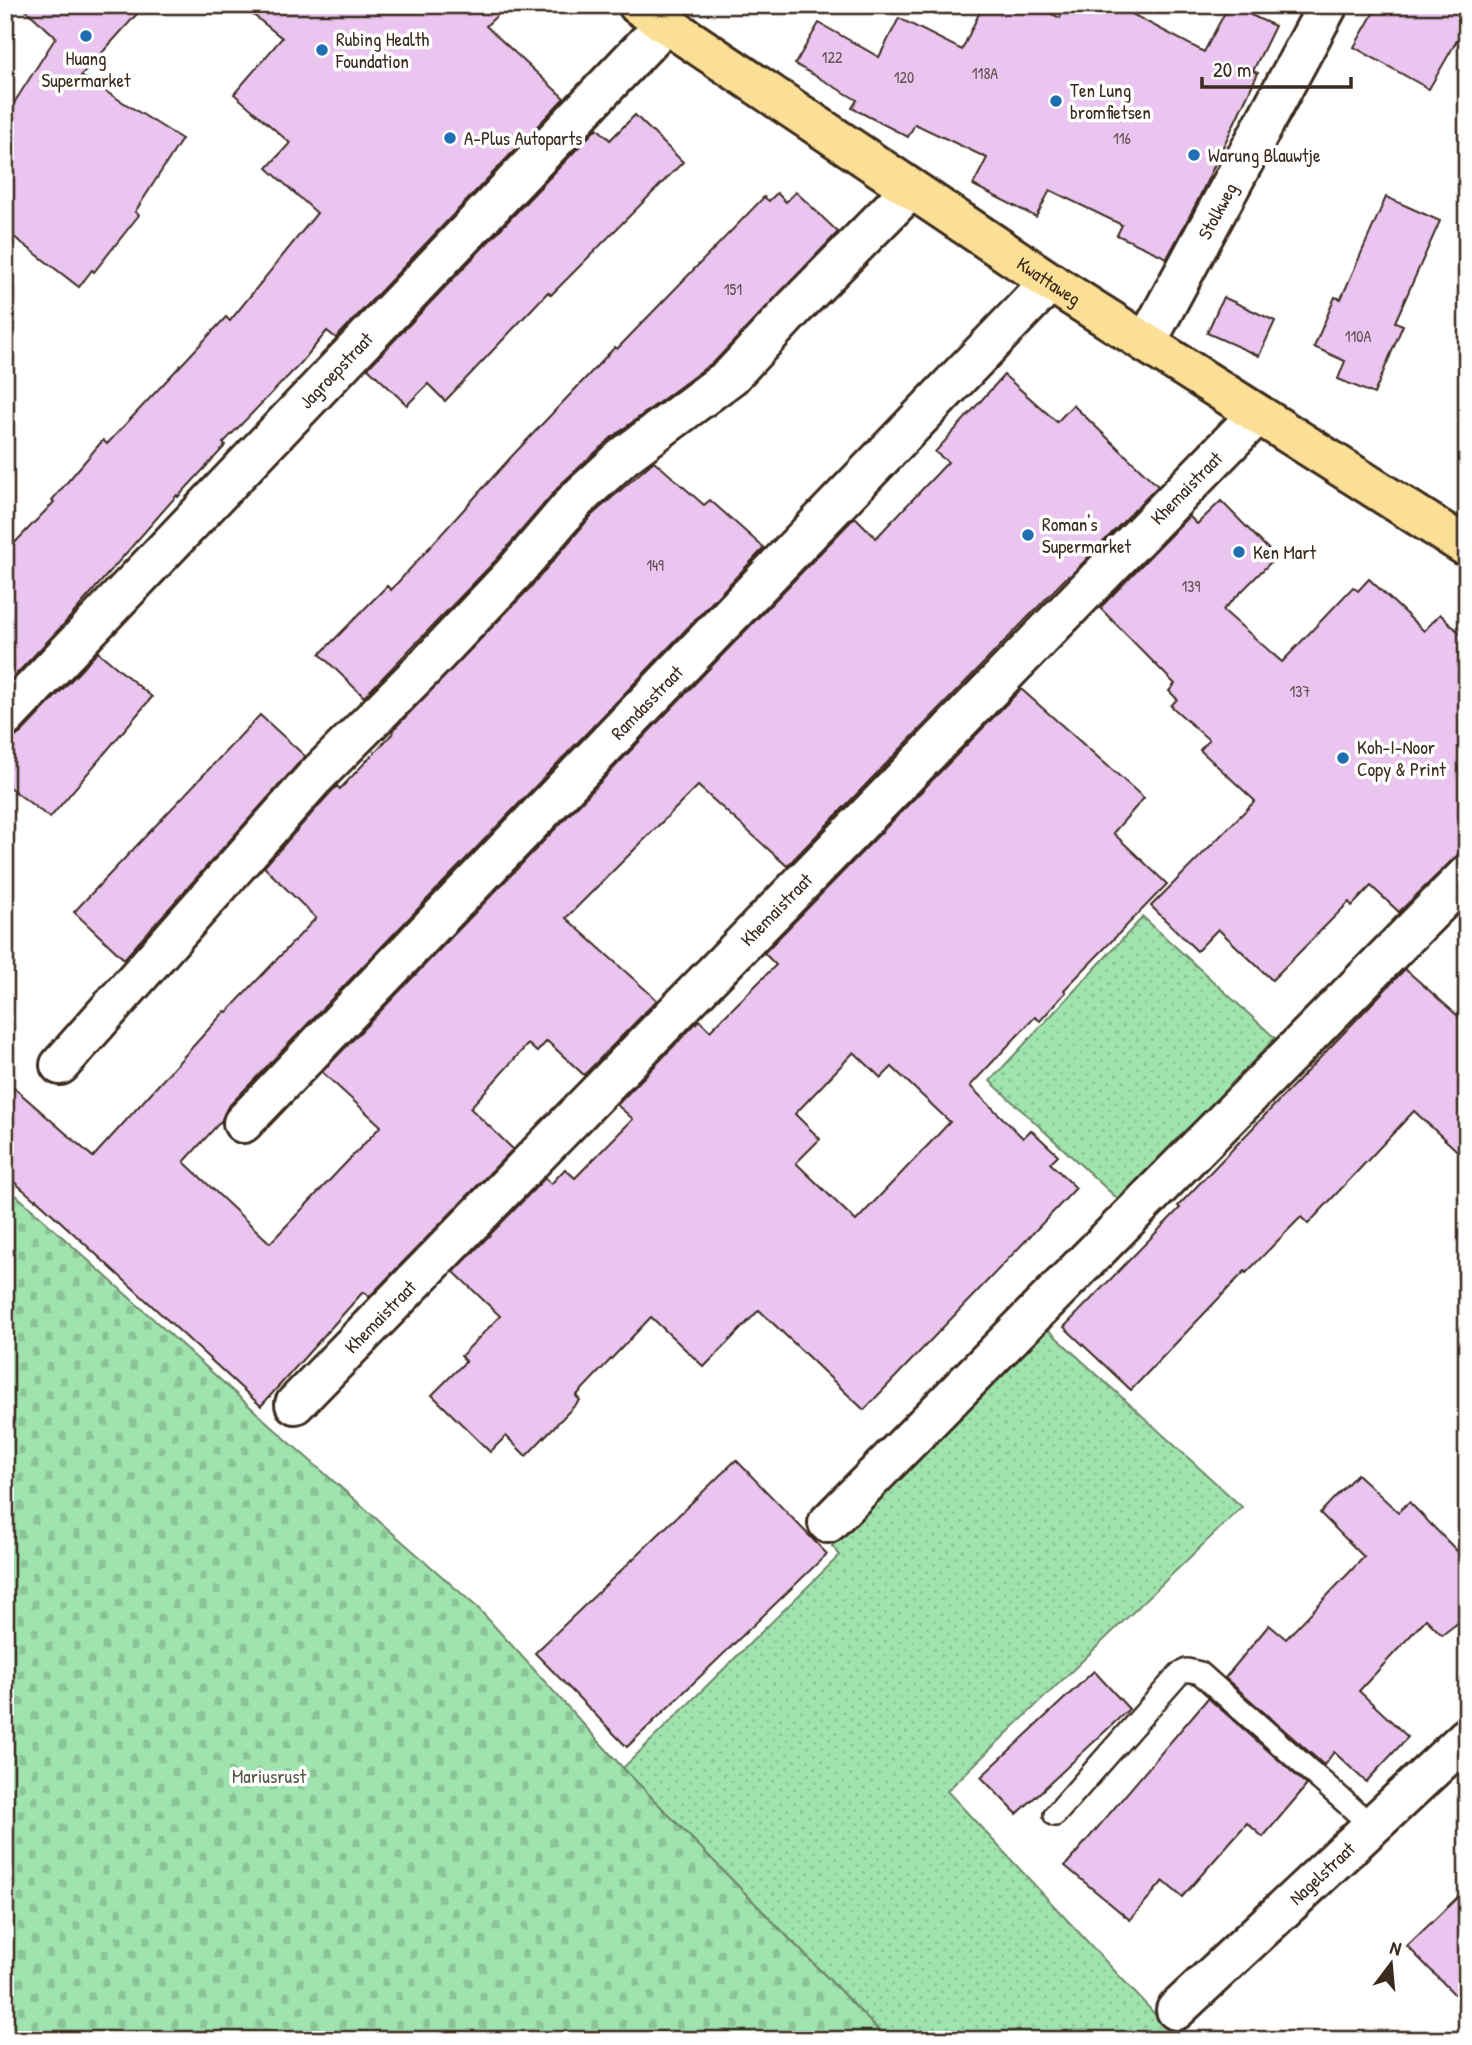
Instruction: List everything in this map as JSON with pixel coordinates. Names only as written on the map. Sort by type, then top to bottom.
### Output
[{"type":"main road","name":"Kwattaweg","points":[[652,15],[1050,282],[1467,547]]},
{"type":"street","name":"Stolkweg","points":[[1146,343],[1328,5]]},
{"type":"street","name":"Jagroepstraat","points":[[5,718],[652,15]]},
{"type":"street","points":[[60,1065],[314,778],[513,574],[576,500],[624,456],[731,376],[911,189]]},
{"type":"street","name":"Ramdasstraat","points":[[243,1123],[1050,282]]},
{"type":"street","name":"Khemaistraat","points":[[295,1404],[1257,415]]},
{"type":"street","points":[[828,1523],[1467,875]]},
{"type":"street","name":"Nagelstraat","points":[[1176,2010],[1467,1737]]},
{"type":"lane","points":[[1055,1815],[1179,1674],[1187,1670],[1200,1673],[1372,1826]]},
{"type":"green space","points":[[1143,917],[1275,1038],[1122,1203],[990,1081]]},
{"type":"green space","name":"Mariusrust","points":[[5,1185],[289,1442],[478,1608],[623,1768],[888,2040],[5,2040]]},
{"type":"green space","points":[[1045,1327],[1242,1507],[947,1791],[1179,2040],[888,2040],[623,1768],[840,1555],[832,1546]]},
{"type":"building","points":[[20,5],[145,5],[81,76],[182,139],[135,212],[139,215],[79,287],[5,230],[5,117],[56,37]]},
{"type":"building","points":[[241,5],[508,5],[486,26],[564,98],[336,338],[327,331],[301,363],[223,443],[226,445],[178,497],[177,495],[64,624],[5,686],[5,553],[54,502],[52,500],[103,440],[107,444],[226,317],[230,321],[317,213],[267,168],[290,143],[234,94],[282,38]]},
{"type":"building","points":[[983,5],[1034,5],[1060,18],[1066,5],[1115,5],[1204,52],[1229,5],[1275,26],[1253,71],[1258,73],[1197,202],[1167,258],[1117,235],[1122,225],[1050,190],[1036,217],[973,185],[987,158],[915,124],[908,137],[852,108],[857,100],[795,64],[819,23],[879,57],[899,18],[962,50]]},
{"type":"building","points":[[1378,5],[1467,5],[1467,23],[1429,89],[1354,47]]},
{"type":"building","points":[[635,115],[683,162],[551,295],[548,292],[445,401],[428,384],[407,405],[368,368],[597,128],[610,140]]},
{"type":"building","points":[[796,192],[838,232],[716,360],[611,438],[561,484],[497,559],[364,697],[320,654],[387,586],[391,590],[615,347],[617,349],[764,197],[769,201],[777,193],[786,202]]},
{"type":"building","points":[[1386,197],[1440,221],[1395,322],[1403,325],[1374,394],[1338,379],[1345,361],[1314,347],[1335,297],[1341,299]]},
{"type":"building","points":[[1223,297],[1275,321],[1259,356],[1207,333]]},
{"type":"building","points":[[1004,375],[1057,422],[1073,405],[1158,486],[787,866],[698,786],[566,918],[657,1000],[584,1075],[547,1041],[537,1052],[528,1044],[470,1108],[513,1149],[369,1297],[363,1292],[261,1406],[36,1199],[5,1174],[5,1080],[93,1157],[225,1011],[227,1012],[316,918],[264,867],[330,793],[337,786],[340,789],[529,589],[592,515],[654,461],[704,505],[710,500],[764,548],[227,1108],[222,1120],[184,1162],[270,1243],[381,1126],[322,1072],[855,517],[876,538],[948,462],[935,452]]},
{"type":"building","points":[[1221,501],[1276,557],[1223,610],[1282,662],[1353,587],[1358,591],[1369,579],[1424,631],[1440,614],[1467,640],[1467,846],[1399,912],[1371,886],[1352,906],[1349,902],[1272,980],[1218,929],[1197,951],[1151,906],[1255,801],[1200,750],[1209,740],[1171,706],[1177,699],[1169,691],[1175,684],[1100,608],[1189,516],[1197,524]]},
{"type":"building","points":[[98,652],[152,697],[50,818],[5,784],[5,739],[12,739],[21,733]]},
{"type":"building","points":[[1021,689],[1144,798],[1113,833],[1167,884],[1064,990],[1066,992],[1040,1021],[1035,1017],[970,1086],[1023,1138],[1031,1130],[1058,1155],[1050,1163],[1076,1188],[864,1410],[759,1310],[704,1367],[651,1317],[576,1396],[580,1400],[526,1456],[506,1436],[490,1452],[432,1395],[466,1361],[461,1356],[500,1316],[454,1272],[545,1178],[551,1184],[565,1169],[575,1178],[633,1119],[617,1105],[699,1020],[710,1031],[776,965],[764,953]],"holes":[[[854,1052],[881,1078],[892,1067],[950,1122],[856,1221],[796,1163],[820,1139],[795,1114]]]},
{"type":"building","points":[[260,715],[305,756],[124,959],[74,912]]},
{"type":"building","points":[[1405,969],[1467,1024],[1467,1160],[1414,1111],[1308,1224],[1301,1217],[1131,1390],[1064,1327]]},
{"type":"building","points":[[736,1460],[827,1554],[627,1747],[535,1653]]},
{"type":"building","points":[[1357,1474],[1398,1512],[1409,1502],[1467,1561],[1467,1616],[1442,1635],[1426,1619],[1359,1691],[1408,1737],[1366,1782],[1334,1752],[1324,1765],[1225,1678],[1269,1625],[1286,1639],[1364,1557],[1320,1513]]},
{"type":"building","points":[[1094,1671],[1129,1709],[1017,1814],[981,1777]]},
{"type":"building","points":[[1208,1698],[1307,1785],[1263,1837],[1247,1823],[1182,1897],[1163,1881],[1130,1920],[1065,1866]]},
{"type":"building","points":[[1467,1888],[1467,2007],[1407,1946]]},
{"type":"place","name":"Huang Supermarket","points":[[86,36]]},
{"type":"place","name":"Rubing Health Foundation","points":[[322,50]]},
{"type":"place","name":"Ten Lung bromfietsen","points":[[1056,101]]},
{"type":"place","name":"A-Plus Autoparts","points":[[450,138]]},
{"type":"place","name":"Warung Blauwtje","points":[[1194,155]]},
{"type":"place","name":"Roman's Supermarket","points":[[1028,535]]},
{"type":"place","name":"Ken Mart","points":[[1239,552]]},
{"type":"place","name":"Koh-I-Noor Copy & Print","points":[[1343,758]]}]
